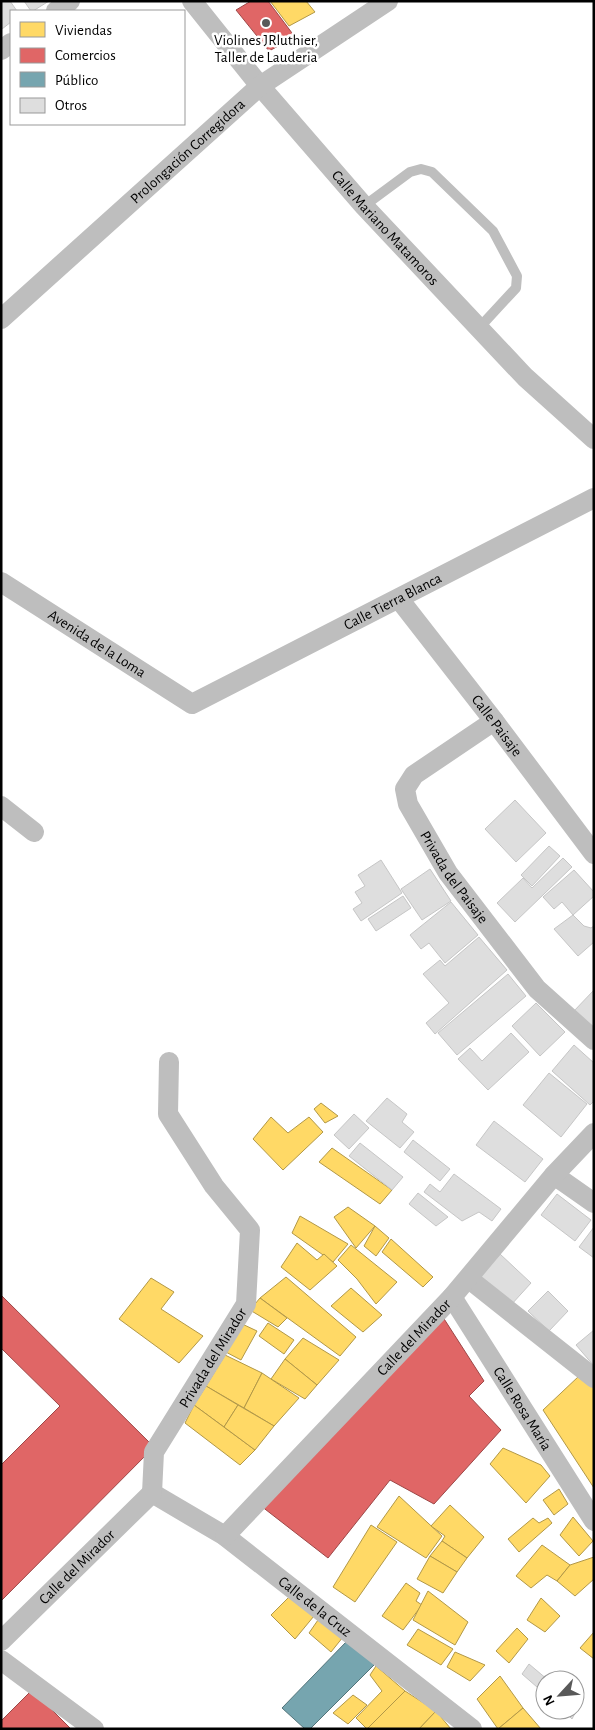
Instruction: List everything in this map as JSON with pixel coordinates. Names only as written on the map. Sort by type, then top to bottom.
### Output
[{"type":"street","points":[[57,10],[70,1]]},
{"type":"street","name":"Calle Mariano Matamoros","points":[[192,1],[260,86],[364,206],[525,377],[594,439]]},
{"type":"street","name":"Prolongación Corregidora","points":[[1,319],[260,86],[388,1]]},
{"type":"street","name":"Calle Tierra Blanca","points":[[192,704],[594,498]]},
{"type":"street","name":"Avenida de la Loma","points":[[1,582],[192,704]]},
{"type":"street","name":"Calle Paisaje","points":[[399,599],[594,854]]},
{"type":"street","name":"Privada del Paisaje","points":[[494,721],[414,775],[405,789],[408,804],[448,873],[537,989],[594,1040]]},
{"type":"street","points":[[1,806],[34,832]]},
{"type":"street","name":"Privada del Mirador","points":[[152,1493],[154,1452],[246,1304],[250,1230],[214,1186],[168,1114],[170,1062]]},
{"type":"street","name":"Calle del Mirador","points":[[225,1536],[469,1279],[554,1175],[594,1133]]},
{"type":"street","points":[[554,1175],[594,1203]]},
{"type":"street","points":[[469,1279],[594,1378]]},
{"type":"street","name":"Calle Rosa María","points":[[452,1297],[594,1521]]},
{"type":"street","name":"Calle de la Cruz","points":[[152,1493],[225,1536],[472,1729]]},
{"type":"street","name":"Calle del Mirador","points":[[1,1641],[152,1493]]},
{"type":"street","points":[[1,1660],[94,1729]]},
{"type":"lane","points":[[364,206],[410,172],[421,169],[432,172],[493,230],[516,276],[516,288],[479,328]]},
{"type":"building: Viviendas","points":[[270,1],[306,1],[315,12],[289,26]]},
{"type":"building: Viviendas","points":[[321,1103],[338,1116],[325,1123],[314,1109]]},
{"type":"building: Viviendas","points":[[271,1117],[288,1133],[309,1117],[323,1132],[283,1170],[253,1139]]},
{"type":"building: Viviendas","points":[[332,1148],[392,1190],[380,1204],[319,1162]]},
{"type":"building: Viviendas","points":[[348,1207],[375,1226],[356,1248],[334,1217]]},
{"type":"building: Viviendas","points":[[300,1216],[348,1244],[333,1262],[292,1233]]},
{"type":"building: Viviendas","points":[[375,1226],[389,1238],[376,1256],[364,1246]]},
{"type":"building: Viviendas","points":[[391,1239],[433,1277],[423,1287],[382,1252]]},
{"type":"building: Viviendas","points":[[297,1243],[317,1260],[324,1254],[337,1266],[310,1290],[281,1267]]},
{"type":"building: Viviendas","points":[[351,1245],[397,1282],[376,1304],[357,1279],[338,1260]]},
{"type":"building: Viviendas","points":[[286,1277],[356,1337],[340,1356],[260,1298]]},
{"type":"building: Viviendas","points":[[151,1278],[174,1292],[161,1309],[203,1336],[179,1363],[119,1319]]},
{"type":"building: Viviendas","points":[[351,1288],[382,1315],[363,1332],[331,1306]]},
{"type":"building: Viviendas","points":[[260,1298],[287,1318],[278,1327],[250,1310]]},
{"type":"building: Viviendas","points":[[240,1323],[257,1331],[241,1360],[222,1350]]},
{"type":"building: Viviendas","points":[[268,1323],[294,1340],[284,1354],[259,1336]]},
{"type":"building: Viviendas","points":[[303,1338],[339,1360],[317,1385],[285,1359]]},
{"type":"building: Viviendas","points":[[225,1355],[262,1373],[244,1408],[206,1386]]},
{"type":"building: Viviendas","points":[[285,1359],[317,1385],[305,1399],[271,1379]]},
{"type":"building: Viviendas","points":[[262,1373],[299,1398],[274,1426],[244,1408]]},
{"type":"building: Viviendas","points":[[579,1376],[594,1387],[594,1488],[543,1410]]},
{"type":"building: Viviendas","points":[[206,1386],[238,1405],[224,1427],[194,1405]]},
{"type":"building: Viviendas","points":[[194,1405],[255,1450],[240,1465],[185,1423]]},
{"type":"building: Viviendas","points":[[238,1405],[274,1426],[255,1450],[224,1427]]},
{"type":"building: Viviendas","points":[[503,1448],[541,1465],[550,1476],[526,1503],[490,1464]]},
{"type":"building: Viviendas","points":[[559,1489],[568,1504],[554,1515],[543,1500]]},
{"type":"building: Viviendas","points":[[399,1496],[442,1536],[426,1558],[377,1527]]},
{"type":"building: Viviendas","points":[[450,1505],[484,1537],[467,1558],[442,1541],[445,1536],[431,1526]]},
{"type":"building: Viviendas","points":[[573,1517],[593,1541],[579,1556],[560,1535]]},
{"type":"building: Viviendas","points":[[533,1518],[539,1523],[548,1518],[552,1523],[519,1552],[508,1539]]},
{"type":"building: Viviendas","points":[[371,1525],[397,1542],[355,1602],[333,1587]]},
{"type":"building: Viviendas","points":[[442,1541],[467,1558],[457,1572],[430,1556]]},
{"type":"building: Viviendas","points":[[542,1545],[570,1565],[557,1581],[547,1575],[531,1588],[516,1576]]},
{"type":"building: Viviendas","points":[[430,1556],[457,1572],[443,1593],[417,1579]]},
{"type":"building: Viviendas","points":[[594,1557],[594,1579],[575,1596],[557,1581],[570,1565]]},
{"type":"building: Viviendas","points":[[406,1583],[420,1593],[416,1601],[422,1605],[403,1630],[382,1616]]},
{"type":"building: Viviendas","points":[[428,1591],[468,1622],[455,1645],[413,1620]]},
{"type":"building: Viviendas","points":[[291,1595],[314,1616],[295,1639],[271,1615]]},
{"type":"building: Viviendas","points":[[541,1598],[560,1616],[545,1632],[527,1620]]},
{"type":"building: Viviendas","points":[[318,1620],[343,1637],[331,1652],[309,1633]]},
{"type":"building: Viviendas","points":[[517,1628],[528,1639],[509,1663],[496,1651]]},
{"type":"building: Viviendas","points":[[418,1629],[453,1649],[441,1665],[407,1645]]},
{"type":"building: Viviendas","points":[[594,1632],[594,1659],[580,1648]]},
{"type":"building: Viviendas","points":[[455,1652],[485,1665],[470,1681],[447,1667]]},
{"type":"building: Viviendas","points":[[376,1666],[405,1691],[367,1729],[356,1718],[382,1691],[370,1675]]},
{"type":"building: Viviendas","points":[[500,1676],[523,1708],[498,1729],[477,1699]]},
{"type":"building: Viviendas","points":[[405,1691],[436,1711],[419,1729],[367,1729]]},
{"type":"building: Viviendas","points":[[353,1695],[367,1705],[348,1724],[333,1713]]},
{"type":"building: Viviendas","points":[[523,1708],[541,1729],[498,1729]]},
{"type":"building: Viviendas","points":[[436,1711],[451,1729],[419,1729]]},
{"type":"building: Comercios","name":"Violines JRluthier, Taller de Lauderia","points":[[251,1],[268,1],[295,37],[269,51],[236,10]]},
{"type":"building: Comercios","points":[[1,1295],[154,1447],[1,1601],[1,1465],[60,1406],[1,1348]]},
{"type":"building: Comercios","points":[[439,1311],[484,1381],[469,1396],[501,1430],[434,1504],[390,1480],[328,1558],[252,1499]]},
{"type":"building: Comercios","points":[[32,1690],[71,1729],[1,1729],[1,1721]]},
{"type":"building: Público","points":[[347,1641],[375,1664],[310,1729],[305,1729],[282,1708]]},
{"type":"building: Otros","points":[[1,1],[10,1],[16,10],[10,10],[10,23],[2,29]]},
{"type":"building: Otros","points":[[24,1],[49,1],[35,10],[30,10]]},
{"type":"building: Otros","points":[[515,800],[546,833],[516,862],[485,829]]},
{"type":"building: Otros","points":[[549,846],[560,856],[532,886],[521,875]]},
{"type":"building: Otros","points":[[563,858],[572,867],[515,922],[497,903],[523,878],[532,888]]},
{"type":"building: Otros","points":[[381,860],[402,893],[361,921],[353,909],[362,903],[355,892],[365,886],[358,875]]},
{"type":"building: Otros","points":[[430,869],[451,901],[422,920],[401,889]]},
{"type":"building: Otros","points":[[574,870],[594,892],[594,896],[573,915],[562,902],[554,909],[543,897]]},
{"type":"building: Otros","points":[[403,896],[411,908],[376,931],[368,919]]},
{"type":"building: Otros","points":[[451,902],[478,935],[445,963],[429,943],[421,949],[410,935]]},
{"type":"building: Otros","points":[[573,915],[584,926],[591,928],[594,926],[594,942],[578,956],[554,929]]},
{"type":"building: Otros","points":[[479,937],[507,970],[435,1034],[426,1023],[449,1003],[423,974],[440,960],[445,966]]},
{"type":"building: Otros","points":[[508,974],[526,996],[457,1055],[438,1033]]},
{"type":"building: Otros","points":[[594,990],[594,1031],[573,1012]]},
{"type":"building: Otros","points":[[536,1003],[565,1032],[540,1056],[512,1026]]},
{"type":"building: Otros","points":[[511,1033],[529,1052],[488,1090],[458,1059],[470,1048],[482,1061]]},
{"type":"building: Otros","points":[[574,1045],[594,1063],[594,1101],[590,1105],[552,1071]]},
{"type":"building: Otros","points":[[549,1073],[587,1104],[561,1137],[523,1105]]},
{"type":"building: Otros","points":[[387,1098],[407,1114],[402,1122],[414,1132],[400,1148],[366,1121]]},
{"type":"building: Otros","points":[[354,1114],[369,1128],[349,1149],[334,1135]]},
{"type":"building: Otros","points":[[494,1121],[543,1159],[525,1182],[476,1145]]},
{"type":"building: Otros","points":[[413,1140],[450,1169],[440,1181],[404,1152]]},
{"type":"building: Otros","points":[[360,1143],[403,1177],[392,1190],[349,1156]]},
{"type":"building: Otros","points":[[454,1174],[501,1209],[492,1221],[479,1212],[462,1221],[424,1192],[430,1184],[440,1192]]},
{"type":"building: Otros","points":[[418,1193],[448,1217],[436,1226],[409,1204]]},
{"type":"building: Otros","points":[[557,1194],[591,1220],[575,1241],[541,1215]]},
{"type":"building: Otros","points":[[594,1227],[594,1258],[579,1247]]},
{"type":"building: Otros","points":[[500,1254],[531,1283],[511,1305],[480,1276]]},
{"type":"building: Otros","points":[[548,1291],[568,1311],[549,1331],[528,1311]]},
{"type":"building: Otros","points":[[594,1330],[594,1366],[576,1345]]},
{"type":"building: Otros","points":[[529,1664],[536,1670],[535,1685],[522,1674]]},
{"type":"place","name":"Violines JRluthier, Taller de Lauderia","points":[[266,23]]}]
